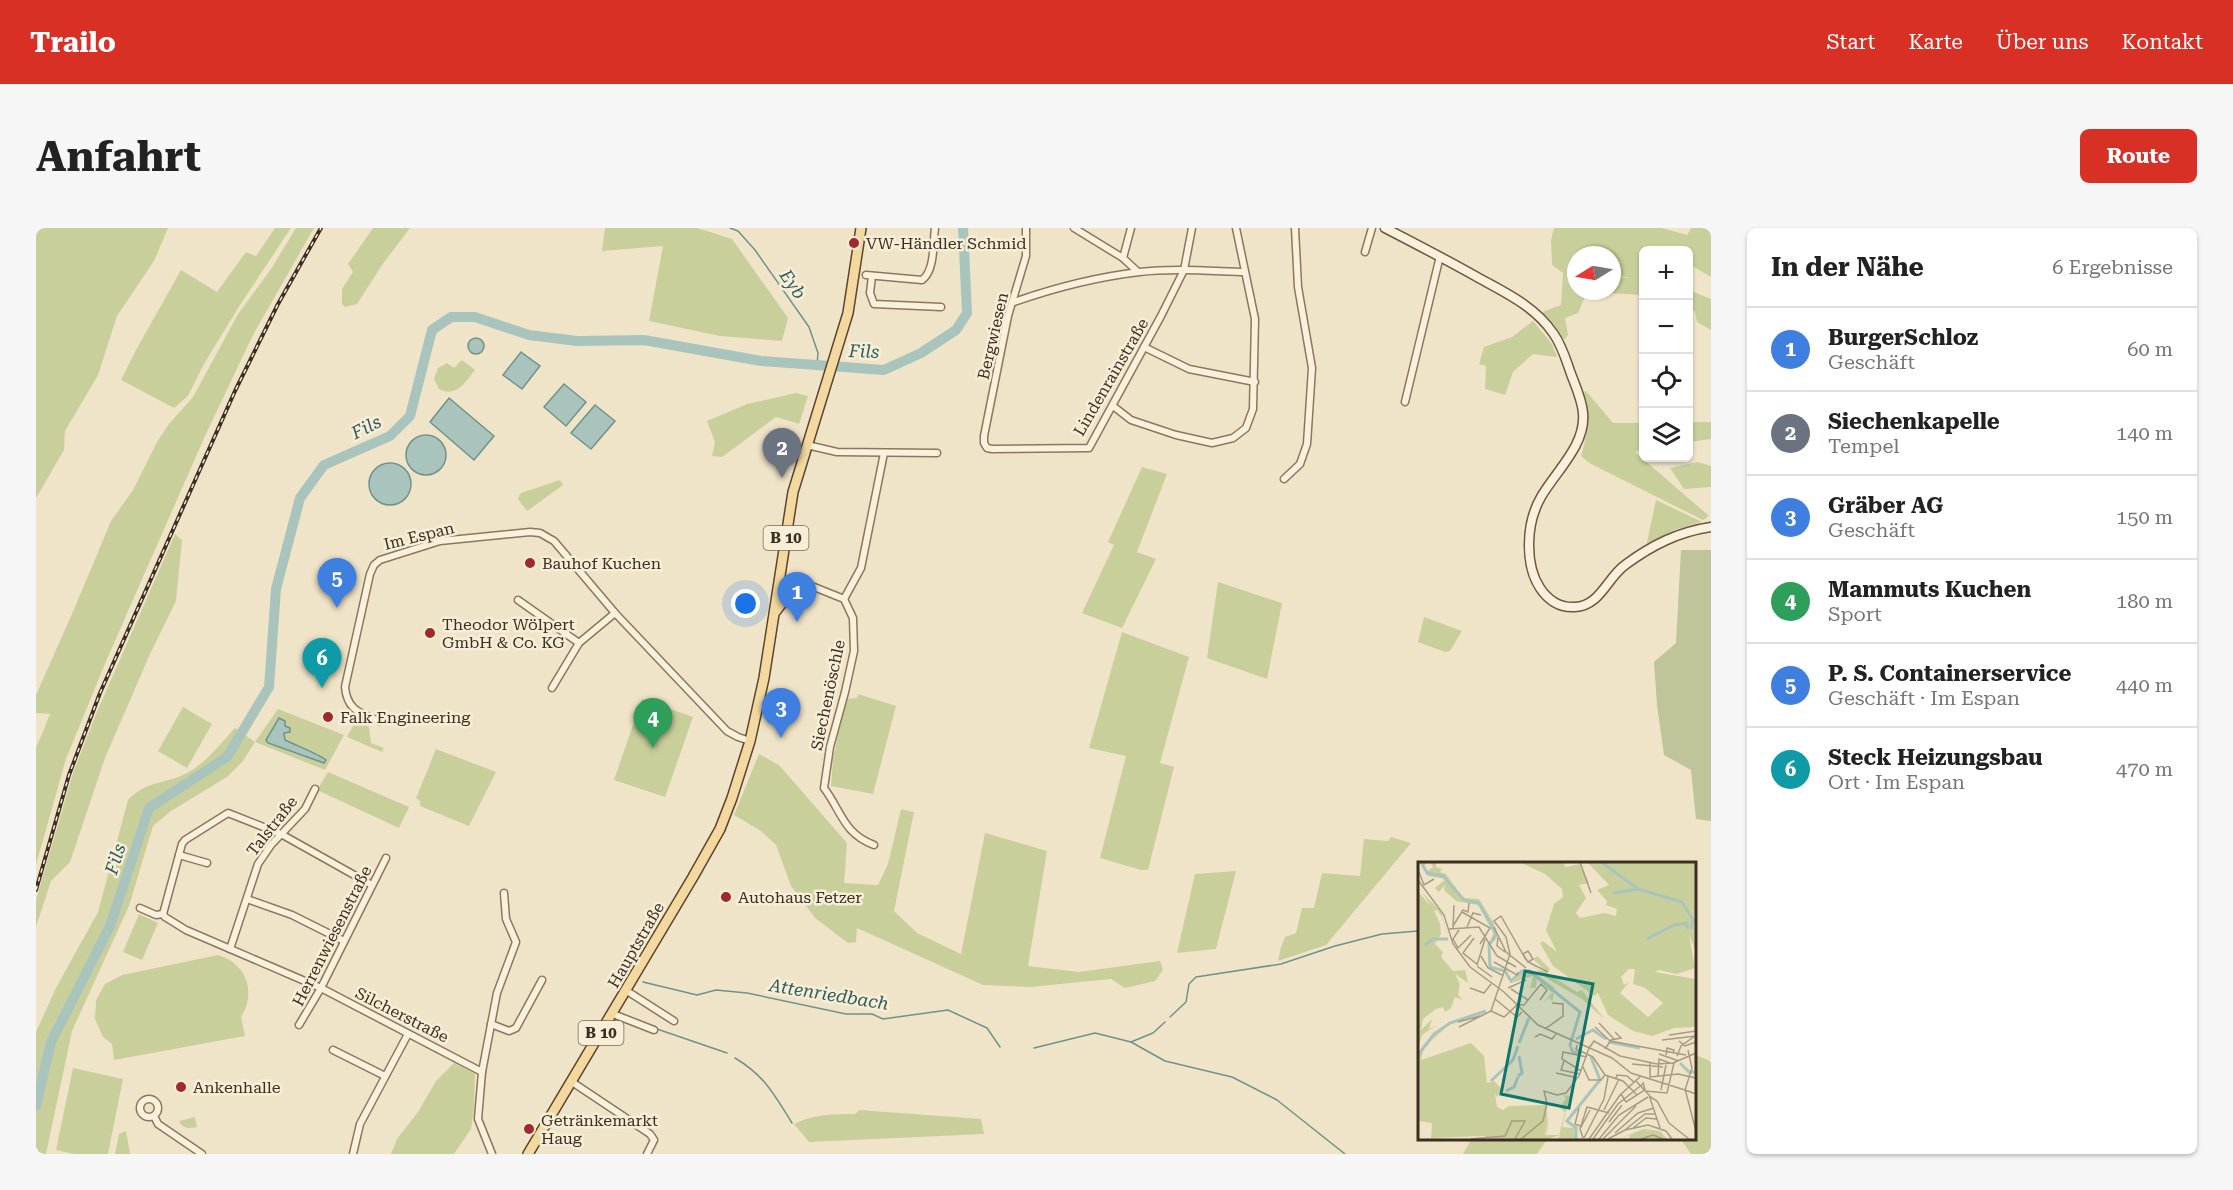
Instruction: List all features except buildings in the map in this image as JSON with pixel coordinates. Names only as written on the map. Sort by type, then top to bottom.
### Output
[{"type":"main road","name":"B 10","points":[[750,741],[764,678],[794,492],[852,293],[861,228]]},
{"type":"main road","points":[[775,613],[785,599],[804,586]]},
{"type":"main road","name":"Hauptstraße","points":[[528,1154],[713,844],[732,798],[750,741]]},
{"type":"street","points":[[935,228],[927,277],[917,281],[869,276],[870,293],[874,304],[941,307]]},
{"type":"street","name":"Bergwiesen","points":[[987,448],[984,436],[1008,316],[1026,256],[1026,228]]},
{"type":"street","points":[[1074,228],[1123,258],[1138,272]]},
{"type":"street","points":[[1123,258],[1131,228]]},
{"type":"street","name":"Lindenrainstraße","points":[[987,448],[1089,448],[1184,270],[1192,228]]},
{"type":"street","points":[[1113,406],[1131,420],[1176,435],[1212,443],[1233,438],[1246,428],[1252,409],[1255,382],[1255,319],[1236,228]]},
{"type":"street","points":[[1284,479],[1300,464],[1307,444],[1312,368],[1297,278],[1295,228]]},
{"type":"street","points":[[1365,252],[1372,228]]},
{"type":"street","points":[[1385,228],[1510,295],[1536,314],[1553,332],[1559,344],[1583,410],[1580,436],[1541,498],[1531,527],[1531,563],[1538,584],[1548,598],[1566,607],[1586,605],[1597,598],[1609,580],[1623,566],[1660,542],[1685,532],[1711,527]]},
{"type":"street","points":[[1405,402],[1440,256]]},
{"type":"street","points":[[1014,302],[1057,287],[1138,272],[1184,270],[1245,272]]},
{"type":"street","points":[[1144,347],[1189,369],[1255,382]]},
{"type":"street","points":[[807,445],[837,452],[937,453]]},
{"type":"street","points":[[779,584],[814,587],[844,598],[861,568],[884,453]]},
{"type":"street","name":"Im Espan","points":[[379,721],[348,704],[345,687],[370,574],[374,565],[380,560],[440,541],[502,534],[540,533],[554,541],[615,613],[727,731],[750,741]]},
{"type":"street","name":"Siechenöschle","points":[[844,598],[853,618],[854,651],[830,747],[824,788],[831,797],[842,821],[861,840],[874,845]]},
{"type":"street","points":[[518,600],[579,643]]},
{"type":"street","points":[[552,687],[579,643],[615,613]]},
{"type":"street","name":"Talstraße","points":[[230,949],[258,864],[281,834],[305,809],[315,789]]},
{"type":"street","points":[[163,914],[185,840],[228,813],[281,834],[372,885]]},
{"type":"street","points":[[179,855],[207,863]]},
{"type":"street","name":"Herrenwiesenstraße","points":[[299,1025],[321,988],[386,858]]},
{"type":"street","points":[[492,1154],[478,1119],[482,1072],[497,993],[516,942],[506,919],[504,893]]},
{"type":"street","points":[[247,899],[292,915],[344,941]]},
{"type":"street","name":"Silcherstraße","points":[[140,908],[156,915],[163,914],[186,930],[321,988],[482,1072]]},
{"type":"street","points":[[491,1024],[509,1031],[516,1028],[542,980]]},
{"type":"street","points":[[627,991],[674,1021]]},
{"type":"street","points":[[613,1014],[654,1030]]},
{"type":"street","points":[[353,1154],[360,1124],[408,1034]]},
{"type":"street","points":[[333,1050],[385,1076]]},
{"type":"street","points":[[572,1082],[650,1134],[654,1140],[647,1154]]},
{"type":"street","points":[[154,1116],[159,1124],[202,1154]]},
{"type":"green space","points":[[36,228],[168,228],[154,261],[117,316],[98,375],[65,431],[64,450],[36,498]]},
{"type":"green space","points":[[275,228],[291,228],[240,305],[204,364],[188,396],[174,408],[121,380],[181,270],[217,292],[246,252],[256,256]]},
{"type":"green space","points":[[296,228],[314,228],[253,335],[205,436],[107,659],[66,759],[36,865],[36,748],[50,714],[36,713],[36,695],[111,521],[133,490],[157,442],[169,424],[193,397],[238,314],[271,269]]},
{"type":"green space","points":[[373,228],[410,228],[382,265],[357,304],[345,307],[342,304],[342,289],[353,272],[348,264]]},
{"type":"green space","points":[[605,228],[697,228],[732,239],[788,318],[782,341],[720,336],[649,321],[663,246],[602,251]]},
{"type":"green space","points":[[1554,228],[1662,228],[1687,235],[1691,228],[1711,228],[1711,277],[1693,266],[1693,246],[1639,246],[1639,295],[1621,294],[1621,277],[1631,278],[1621,276],[1621,246],[1567,246],[1567,300],[1584,300],[1578,313],[1565,318],[1568,335],[1564,340],[1553,323],[1542,312],[1561,305],[1563,273],[1552,265],[1551,240]]},
{"type":"green space","points":[[1693,292],[1711,299],[1711,330],[1697,322],[1693,310]]},
{"type":"green space","points":[[1533,321],[1552,344],[1557,357],[1533,354],[1513,372],[1505,395],[1485,389],[1486,366],[1479,364],[1484,347],[1512,337]]},
{"type":"green space","points":[[462,360],[475,370],[468,379],[451,392],[439,389],[434,379],[438,368],[447,363],[454,368]]},
{"type":"green space","points":[[1586,391],[1613,423],[1639,423],[1639,450],[1635,452],[1639,455],[1639,462],[1647,462],[1709,516],[1703,520],[1591,464],[1581,456],[1587,417],[1583,392]]},
{"type":"green space","points":[[796,393],[808,396],[799,424],[776,417],[722,457],[712,456],[715,442],[707,421],[747,404]]},
{"type":"green space","points":[[1693,422],[1711,422],[1711,439],[1693,441]]},
{"type":"green space","points":[[1697,462],[1711,466],[1711,487],[1684,489],[1670,468]]},
{"type":"green space","points":[[1142,467],[1167,474],[1137,552],[1156,559],[1122,628],[1082,613],[1114,545],[1108,542]]},
{"type":"green space","points":[[560,480],[563,485],[527,511],[518,499],[524,492]]},
{"type":"green space","points":[[1656,500],[1702,522],[1674,530],[1646,547]]},
{"type":"green space","points":[[175,534],[182,540],[176,601],[150,654],[105,758],[70,862],[51,881],[36,927],[36,900],[73,773],[96,714]]},
{"type":"green space","points":[[1681,550],[1711,550],[1711,821],[1696,819],[1691,770],[1664,755],[1657,705],[1654,662],[1676,643]]},
{"type":"green space","points":[[1218,582],[1282,603],[1267,679],[1207,658]]},
{"type":"green space","points":[[1424,617],[1462,631],[1450,651],[1445,652],[1418,642]]},
{"type":"green space","points":[[1122,632],[1189,657],[1160,763],[1174,767],[1148,870],[1100,858],[1126,756],[1089,748]]},
{"type":"green space","points":[[858,694],[896,706],[873,794],[831,786],[833,759],[846,699],[857,698]]},
{"type":"green space","points":[[642,699],[693,717],[665,797],[614,780]]},
{"type":"green space","points":[[183,707],[212,724],[187,768],[158,751]]},
{"type":"green space","points":[[278,709],[344,735],[325,770],[255,742]]},
{"type":"green space","points":[[361,718],[369,727],[371,743],[384,748],[382,752],[347,737],[355,722]]},
{"type":"green space","points":[[235,728],[255,742],[243,761],[227,777],[171,811],[153,826],[129,906],[72,1031],[46,1154],[36,1154],[36,1032],[56,988],[98,912],[128,800],[150,785],[179,777],[194,769]]},
{"type":"green space","points":[[436,749],[496,772],[469,826],[420,806],[420,801],[416,798]]},
{"type":"green space","points":[[759,754],[779,765],[847,843],[844,883],[878,885],[888,864],[901,809],[914,812],[894,911],[917,933],[961,954],[985,833],[1047,851],[1028,966],[1079,972],[1160,961],[1163,970],[1155,981],[1125,988],[1111,979],[1030,987],[983,985],[857,928],[856,942],[848,943],[815,918],[791,886],[776,845],[761,831],[734,815]]},
{"type":"green space","points":[[328,772],[409,807],[399,828],[317,790]]},
{"type":"green space","points":[[1391,837],[1411,843],[1326,945],[1278,961],[1285,937],[1296,933],[1302,908],[1314,908],[1322,873],[1360,876],[1364,839],[1388,841]]},
{"type":"green space","points":[[1236,871],[1216,949],[1177,953],[1195,874]]},
{"type":"green space","points":[[139,914],[158,923],[142,960],[123,952]]},
{"type":"green space","points":[[218,955],[236,965],[246,980],[248,998],[241,1017],[245,1036],[114,1060],[112,1044],[103,1037],[95,1019],[96,1000],[105,984],[122,975]]},
{"type":"green space","points":[[1696,1055],[1711,1063],[1711,1154],[1691,1154],[1681,1139],[1696,1139]]},
{"type":"green space","points":[[454,1063],[475,1074],[471,1129],[454,1154],[391,1154],[397,1139],[418,1112],[436,1081]]},
{"type":"green space","points":[[73,1068],[123,1079],[108,1154],[74,1154],[56,1150]]},
{"type":"green space","points":[[859,1110],[981,1119],[984,1134],[809,1142],[794,1124],[816,1116],[855,1114]]},
{"type":"green space","points":[[195,1117],[197,1127],[186,1128],[179,1121]]},
{"type":"green space","points":[[126,1131],[130,1154],[115,1154],[119,1134]]},
{"type":"green space","points":[[1471,1139],[1547,1139],[1537,1154],[1463,1154]]},
{"type":"water","points":[[476,338],[484,346],[476,354],[468,346]]},
{"type":"water","points":[[521,352],[540,366],[522,389],[503,375]]},
{"type":"water","points":[[564,384],[586,402],[566,426],[544,407]]},
{"type":"water","points":[[449,398],[494,436],[474,460],[430,422]]},
{"type":"water","points":[[595,405],[615,421],[591,449],[571,433]]},
{"type":"water","points":[[426,435],[434,436],[440,441],[445,447],[445,463],[440,469],[434,474],[426,475],[418,474],[412,469],[407,463],[406,455],[407,447],[412,441],[418,436]]},
{"type":"water","points":[[390,463],[405,469],[411,484],[405,499],[390,505],[375,499],[369,484],[375,469]]},
{"type":"water","points":[[279,718],[285,721],[285,726],[290,728],[290,732],[284,733],[285,740],[313,752],[326,760],[324,763],[268,743],[266,740]]},
{"type":"waterway","name":"Eyb","points":[[730,228],[738,231],[755,250],[809,327],[818,353],[817,365]]},
{"type":"waterway","name":"Fils","points":[[36,1106],[51,1042],[110,926],[149,808],[227,757],[269,687],[276,589],[300,498],[324,465],[390,436],[410,416],[432,330],[451,317],[475,317],[529,335],[577,341],[644,340],[761,361],[884,370],[921,353],[956,330],[967,313],[963,228]]},
{"type":"waterway","points":[[1170,1017],[1186,1002],[1189,984],[1196,977],[1281,964],[1335,946],[1382,934],[1418,931]]},
{"type":"waterway","name":"Attenriedbach","points":[[643,982],[697,995],[716,990],[747,993],[846,1014],[872,1014],[883,1019],[948,1010],[987,1028],[1000,1047]]},
{"type":"waterway","points":[[1131,1042],[1153,1033],[1165,1022]]},
{"type":"waterway","points":[[657,1029],[727,1053]]},
{"type":"waterway","points":[[1034,1048],[1095,1033],[1131,1042],[1165,1061],[1232,1077],[1277,1100],[1345,1154]]},
{"type":"waterway","points":[[735,1058],[761,1079],[774,1094],[792,1123]]},
{"type":"railway","points":[[36,890],[69,775],[100,693],[235,391],[278,304],[321,228]]},
{"type":"place","name":"VW-Händler Schmid","points":[[854,243]]},
{"type":"place","name":"Siechenkapelle","points":[[782,478]]},
{"type":"place","name":"Bauhof Kuchen","points":[[530,563]]},
{"type":"place","name":"P. S. Containerservice","points":[[337,608]]},
{"type":"place","name":"BurgerSchloz","points":[[797,622]]},
{"type":"place","name":"Theodor Wölpert GmbH & Co. KG","points":[[430,633]]},
{"type":"place","name":"Steck Heizungsbau","points":[[322,688]]},
{"type":"place","name":"Falk Engineering","points":[[328,717]]},
{"type":"place","name":"Gräber AG","points":[[781,738]]},
{"type":"place","name":"Mammuts Kuchen","points":[[653,748]]},
{"type":"place","name":"Autohaus Fetzer","points":[[726,897]]},
{"type":"place","name":"Ankenhalle","points":[[181,1087]]},
{"type":"place","name":"Getränkemarkt Haug","points":[[529,1129]]}]
